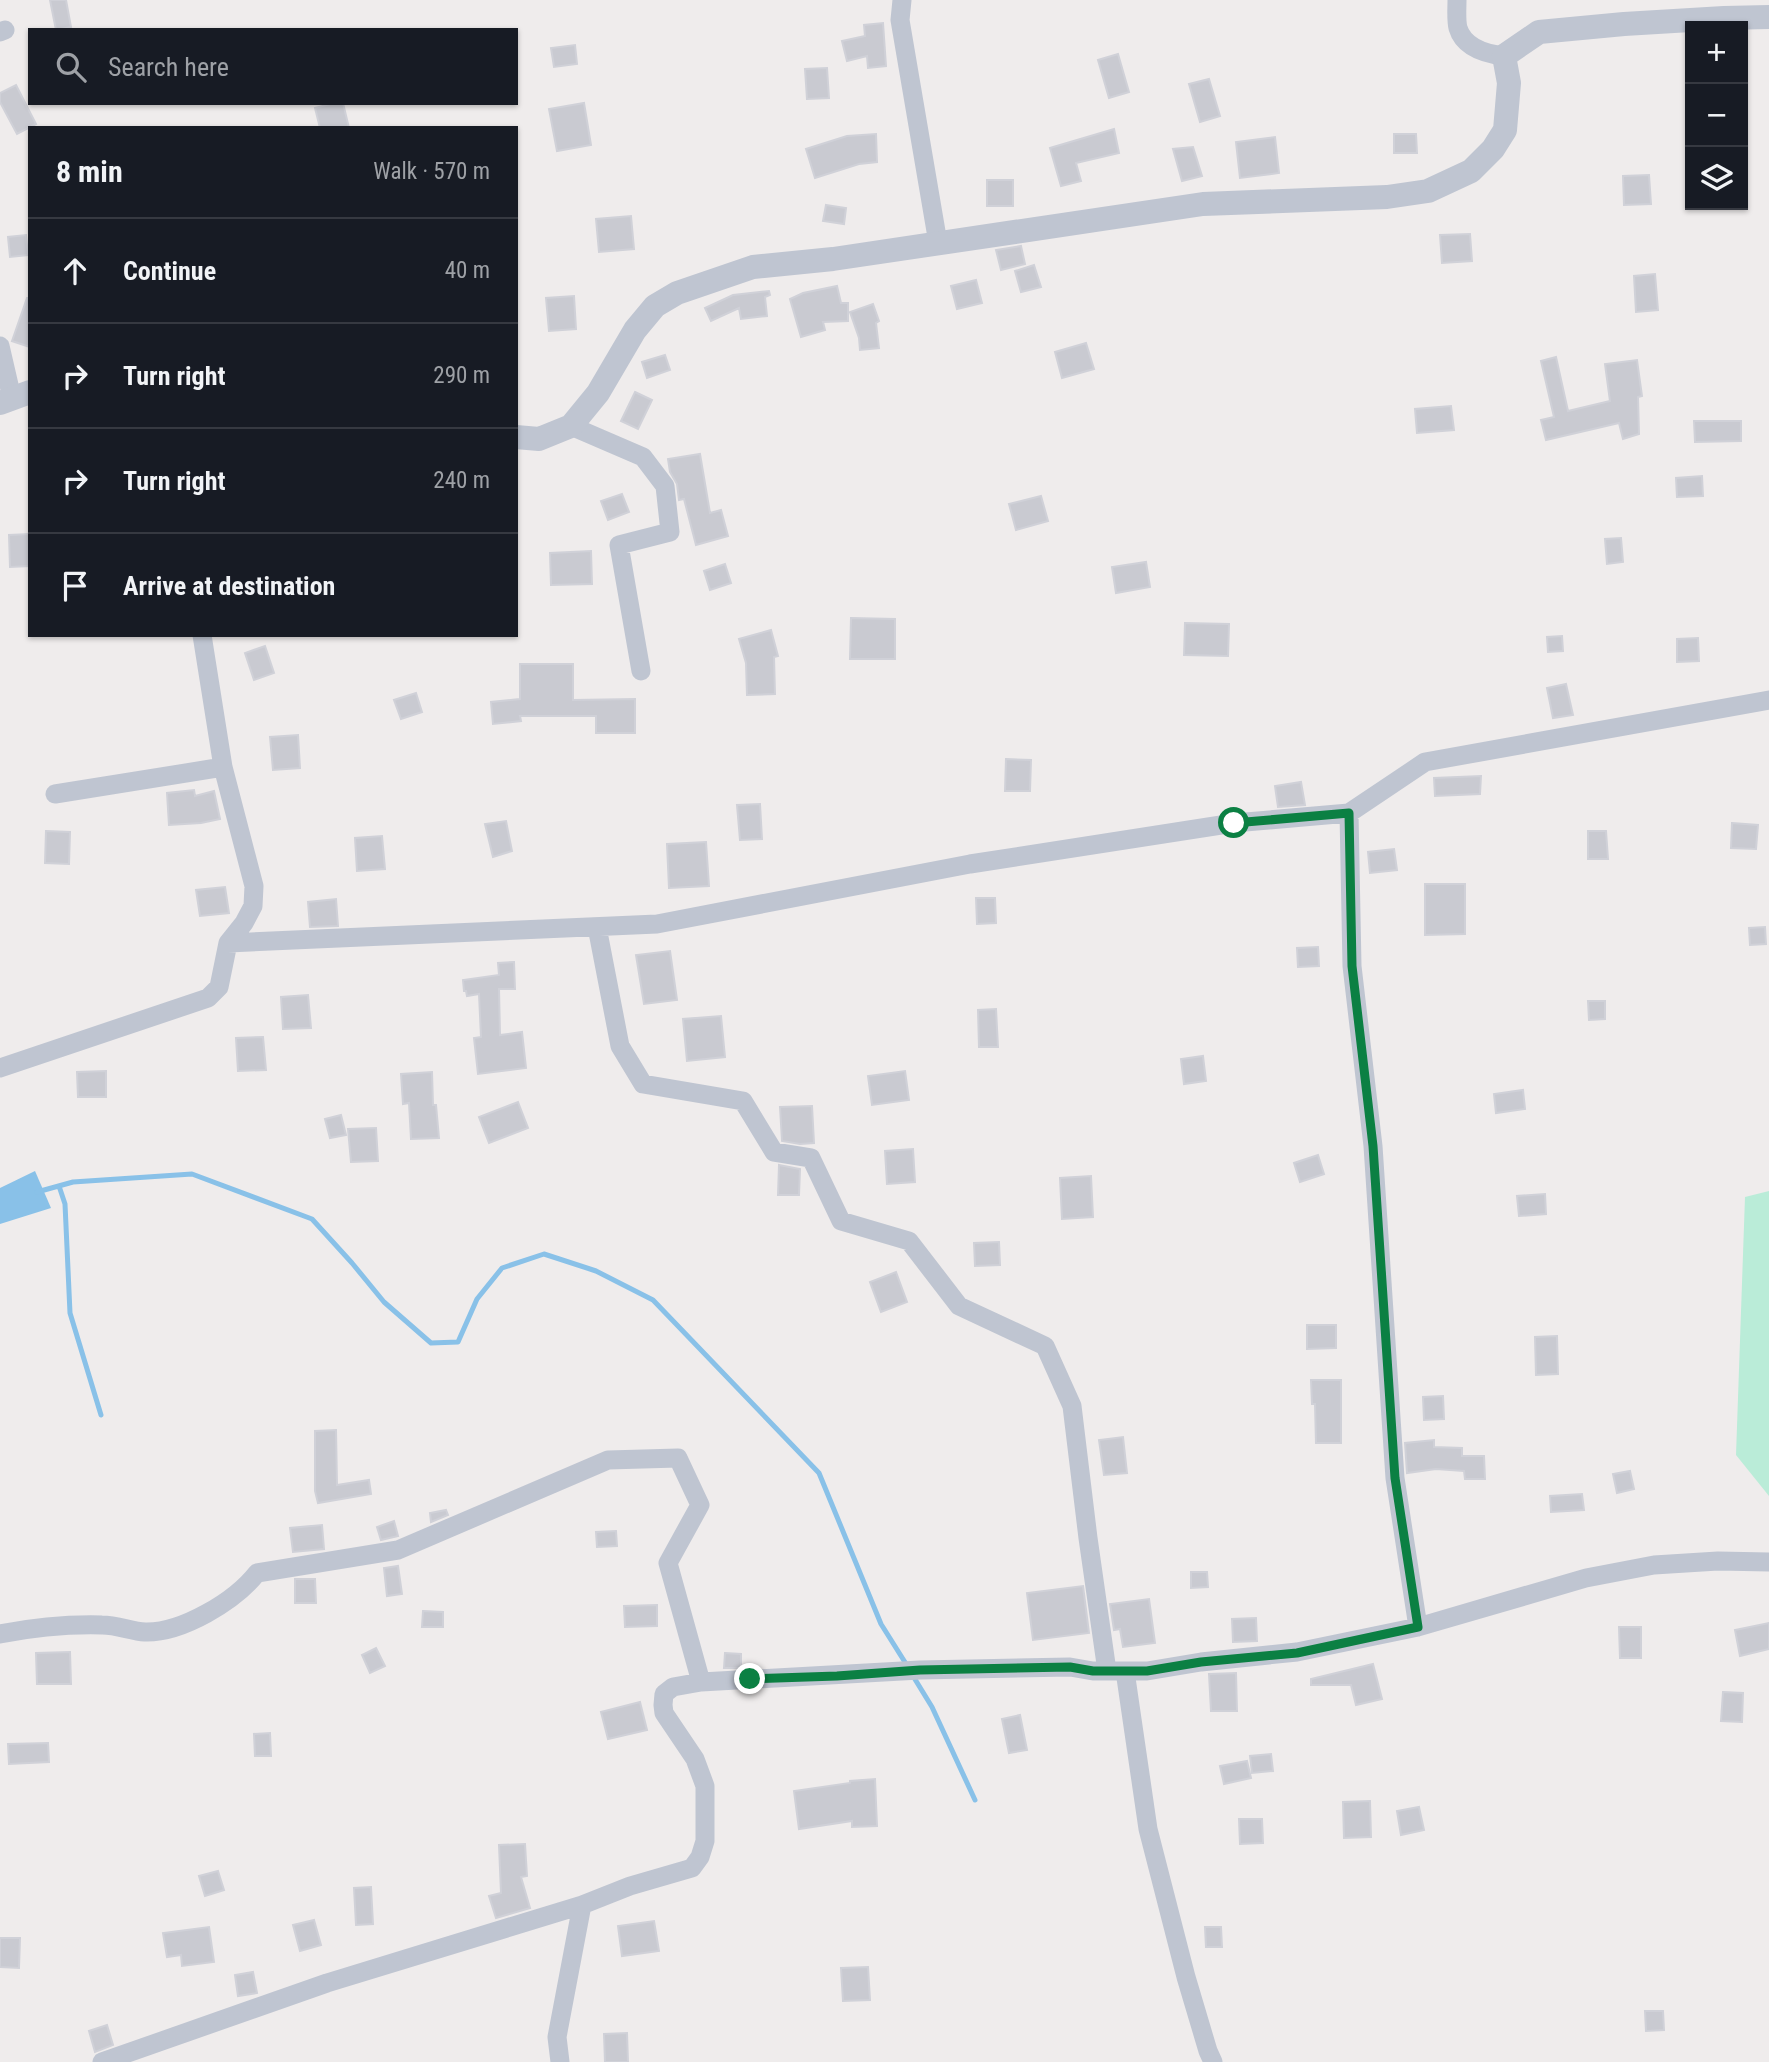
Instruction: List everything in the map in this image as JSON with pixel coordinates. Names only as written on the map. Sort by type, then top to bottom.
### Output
[{"type":"street","points":[[902,0],[900,20],[938,243]]},
{"type":"street","points":[[1457,0],[1458,28],[1464,39],[1485,54],[1504,56],[1539,32],[1687,20],[1769,17]]},
{"type":"street","points":[[518,437],[539,439],[571,426],[598,394],[635,330],[655,306],[677,293],[753,267],[833,259],[1203,204],[1387,197],[1428,191],[1471,171],[1493,149],[1505,130],[1509,83],[1504,56]]},
{"type":"street","points":[[0,346],[14,398]]},
{"type":"street","points":[[571,426],[643,457],[665,486],[670,532],[619,545],[641,671]]},
{"type":"street","points":[[0,1068],[208,998],[219,987],[228,943],[253,906],[254,886],[223,767],[202,637]]},
{"type":"street","points":[[228,943],[657,924],[970,864],[1234,823],[1349,813],[1425,762],[1769,700]]},
{"type":"street","points":[[55,794],[223,767]]},
{"type":"street","points":[[1349,813],[1352,966],[1373,1146],[1395,1478],[1418,1627]]},
{"type":"street","points":[[597,927],[620,1046],[643,1084],[743,1101],[775,1152],[811,1158],[841,1221],[909,1241],[959,1306],[1045,1346],[1072,1406],[1088,1538],[1148,1829],[1186,1977],[1213,2062]]},
{"type":"street","points":[[0,1634],[40,1626],[65,1625],[107,1625],[145,1632],[166,1630],[198,1618],[246,1587],[257,1573],[398,1550],[608,1460],[678,1458],[700,1505],[668,1563],[701,1682]]},
{"type":"street","points":[[102,2062],[327,1983],[582,1905],[630,1886],[692,1868],[700,1857],[705,1841],[705,1786],[695,1759],[664,1713],[664,1694],[673,1687],[701,1682],[920,1670],[1070,1667],[1147,1671],[1201,1662],[1297,1653],[1418,1627],[1586,1578],[1654,1565],[1769,1562]]},
{"type":"street","points":[[560,2062],[557,2037],[582,1905]]},
{"type":"green space","points":[[1769,1191],[1769,1496],[1736,1455],[1745,1197]]},
{"type":"water","points":[[35,1171],[51,1208],[0,1224],[0,1188]]},
{"type":"building","points":[[50,0],[66,0],[71,27],[56,28]]},
{"type":"building","points":[[883,23],[886,66],[868,68],[867,56],[847,61],[842,41],[865,36],[864,25]]},
{"type":"building","points":[[575,45],[577,64],[554,67],[551,48]]},
{"type":"building","points":[[1118,54],[1129,92],[1109,98],[1098,60]]},
{"type":"building","points":[[827,68],[829,98],[807,99],[805,69]]},
{"type":"building","points":[[1209,79],[1220,116],[1200,122],[1189,84]]},
{"type":"building","points":[[16,85],[36,124],[17,134],[0,102],[0,93]]},
{"type":"building","points":[[584,103],[591,145],[557,151],[549,109]]},
{"type":"building","points":[[343,105],[349,126],[320,126],[315,108]]},
{"type":"building","points":[[1114,129],[1119,153],[1076,163],[1081,181],[1061,186],[1050,148]]},
{"type":"building","points":[[876,134],[877,162],[859,164],[815,178],[806,149],[847,136]]},
{"type":"building","points":[[1394,134],[1416,134],[1417,153],[1394,153]]},
{"type":"building","points":[[1275,137],[1279,173],[1240,178],[1236,142]]},
{"type":"building","points":[[1193,147],[1202,176],[1182,181],[1173,149]]},
{"type":"building","points":[[1649,175],[1651,204],[1624,205],[1623,176]]},
{"type":"building","points":[[987,180],[1013,180],[1013,206],[987,206]]},
{"type":"building","points":[[826,205],[846,208],[844,224],[823,221]]},
{"type":"building","points":[[631,216],[634,249],[599,252],[596,219]]},
{"type":"building","points":[[1470,234],[1472,261],[1442,263],[1440,235]]},
{"type":"building","points":[[26,235],[28,255],[10,257],[8,237]]},
{"type":"building","points":[[1021,246],[1025,264],[1001,270],[996,250]]},
{"type":"building","points":[[1034,265],[1041,287],[1021,292],[1015,271]]},
{"type":"building","points":[[1655,274],[1658,310],[1636,312],[1634,276]]},
{"type":"building","points":[[976,280],[982,303],[957,309],[951,286]]},
{"type":"building","points":[[837,286],[841,303],[848,303],[848,321],[823,322],[825,330],[801,337],[790,299],[803,293]]},
{"type":"building","points":[[769,291],[770,295],[765,297],[767,316],[741,319],[739,308],[711,321],[705,308],[733,295]]},
{"type":"building","points":[[574,296],[576,329],[549,331],[546,298]]},
{"type":"building","points":[[27,298],[28,298],[28,346],[12,341]]},
{"type":"building","points":[[873,304],[879,321],[876,323],[879,348],[860,350],[850,312]]},
{"type":"building","points":[[1086,343],[1094,369],[1062,378],[1055,352]]},
{"type":"building","points":[[665,355],[670,370],[647,378],[642,362]]},
{"type":"building","points":[[1556,357],[1568,411],[1610,401],[1605,364],[1637,360],[1642,396],[1638,397],[1639,434],[1623,439],[1619,423],[1546,440],[1541,420],[1554,417],[1541,361]]},
{"type":"building","points":[[635,392],[652,400],[638,429],[621,421]]},
{"type":"building","points":[[1451,406],[1454,430],[1417,433],[1415,409]]},
{"type":"building","points":[[1694,421],[1741,421],[1741,441],[1695,442]]},
{"type":"building","points":[[700,454],[710,513],[721,510],[728,536],[696,545],[684,499],[679,500],[677,484],[670,472],[668,459]]},
{"type":"building","points":[[1702,476],[1703,496],[1677,497],[1676,478]]},
{"type":"building","points":[[622,494],[629,512],[608,520],[601,501]]},
{"type":"building","points":[[1041,496],[1048,521],[1016,530],[1009,504]]},
{"type":"building","points":[[28,534],[28,566],[10,567],[9,535]]},
{"type":"building","points":[[1621,538],[1623,562],[1607,564],[1605,539]]},
{"type":"building","points":[[591,551],[592,584],[551,585],[550,553]]},
{"type":"building","points":[[1146,562],[1150,587],[1116,593],[1112,567]]},
{"type":"building","points":[[725,564],[731,583],[710,590],[704,571]]},
{"type":"building","points":[[851,618],[895,619],[895,659],[850,659]]},
{"type":"building","points":[[1185,623],[1229,624],[1228,656],[1184,655]]},
{"type":"building","points":[[771,630],[778,656],[774,657],[775,694],[747,695],[746,663],[739,639]]},
{"type":"building","points":[[1562,636],[1563,651],[1548,652],[1547,637]]},
{"type":"building","points":[[1698,638],[1699,661],[1677,662],[1677,639]]},
{"type":"building","points":[[265,646],[274,673],[254,680],[245,653]]},
{"type":"building","points":[[520,664],[573,664],[573,700],[635,699],[635,733],[596,733],[596,716],[520,716],[521,721],[493,724],[491,702],[520,699]]},
{"type":"building","points":[[1566,684],[1573,715],[1553,718],[1547,688]]},
{"type":"building","points":[[416,693],[422,712],[401,719],[394,700]]},
{"type":"building","points":[[298,735],[300,768],[273,770],[270,737]]},
{"type":"building","points":[[1006,759],[1031,760],[1030,791],[1005,791]]},
{"type":"building","points":[[1481,776],[1480,794],[1435,796],[1434,778]]},
{"type":"building","points":[[1301,782],[1305,805],[1278,807],[1275,786]]},
{"type":"building","points":[[194,790],[195,796],[214,791],[220,819],[169,825],[167,793]]},
{"type":"building","points":[[760,804],[762,839],[740,840],[737,805]]},
{"type":"building","points":[[506,821],[512,851],[493,857],[485,824]]},
{"type":"building","points":[[1732,823],[1758,825],[1756,849],[1731,848]]},
{"type":"building","points":[[46,831],[70,832],[69,864],[45,863]]},
{"type":"building","points":[[1588,831],[1606,831],[1608,859],[1588,859]]},
{"type":"building","points":[[382,836],[385,869],[357,871],[355,838]]},
{"type":"building","points":[[706,842],[709,886],[669,888],[667,844]]},
{"type":"building","points":[[1394,849],[1397,870],[1370,873],[1368,852]]},
{"type":"building","points":[[1425,884],[1465,884],[1465,934],[1425,935]]},
{"type":"building","points":[[225,887],[229,913],[200,916],[196,890]]},
{"type":"building","points":[[976,898],[995,898],[996,923],[977,924]]},
{"type":"building","points":[[336,899],[338,926],[310,927],[308,902]]},
{"type":"building","points":[[1765,927],[1766,944],[1750,945],[1749,928]]},
{"type":"building","points":[[1318,947],[1319,966],[1298,967],[1297,948]]},
{"type":"building","points":[[670,951],[677,1000],[644,1004],[636,955]]},
{"type":"building","points":[[514,962],[515,989],[499,989],[500,1035],[522,1032],[526,1068],[478,1074],[474,1038],[481,1037],[479,994],[467,996],[463,980],[499,975],[498,963]]},
{"type":"building","points":[[308,995],[311,1028],[283,1029],[281,997]]},
{"type":"building","points":[[1588,1001],[1605,1001],[1605,1019],[1589,1020]]},
{"type":"building","points":[[996,1009],[998,1047],[979,1047],[978,1010]]},
{"type":"building","points":[[721,1016],[725,1057],[687,1061],[683,1019]]},
{"type":"building","points":[[263,1037],[266,1070],[238,1071],[236,1038]]},
{"type":"building","points":[[1203,1056],[1206,1081],[1184,1084],[1181,1059]]},
{"type":"building","points":[[106,1071],[106,1097],[78,1097],[77,1072]]},
{"type":"building","points":[[905,1071],[909,1100],[872,1105],[868,1076]]},
{"type":"building","points":[[432,1072],[433,1105],[436,1105],[439,1138],[411,1139],[409,1103],[403,1104],[401,1074]]},
{"type":"building","points":[[1523,1090],[1525,1109],[1496,1113],[1494,1094]]},
{"type":"building","points":[[518,1102],[528,1128],[489,1143],[479,1117]]},
{"type":"building","points":[[812,1106],[814,1143],[782,1141],[780,1107]]},
{"type":"building","points":[[341,1115],[346,1135],[330,1138],[325,1119]]},
{"type":"building","points":[[376,1128],[378,1161],[351,1162],[348,1129]]},
{"type":"building","points":[[913,1149],[915,1182],[887,1184],[885,1151]]},
{"type":"building","points":[[1318,1155],[1324,1174],[1300,1182],[1294,1163]]},
{"type":"building","points":[[779,1165],[800,1169],[799,1195],[778,1195]]},
{"type":"building","points":[[1091,1176],[1093,1217],[1062,1219],[1060,1178]]},
{"type":"building","points":[[1545,1194],[1546,1214],[1519,1216],[1517,1196]]},
{"type":"building","points":[[999,1242],[1000,1265],[975,1266],[974,1243]]},
{"type":"building","points":[[896,1272],[907,1302],[881,1312],[870,1282]]},
{"type":"building","points":[[1307,1325],[1336,1325],[1336,1348],[1307,1349]]},
{"type":"building","points":[[1557,1336],[1558,1374],[1536,1375],[1535,1337]]},
{"type":"building","points":[[1311,1380],[1341,1380],[1341,1443],[1316,1443]]},
{"type":"building","points":[[1443,1396],[1444,1419],[1424,1420],[1423,1397]]},
{"type":"building","points":[[336,1430],[337,1485],[369,1480],[371,1494],[318,1503],[315,1491],[315,1431]]},
{"type":"building","points":[[1123,1437],[1127,1473],[1104,1475],[1099,1440]]},
{"type":"building","points":[[1434,1440],[1434,1447],[1462,1448],[1462,1456],[1484,1456],[1485,1479],[1465,1479],[1464,1471],[1436,1469],[1407,1473],[1405,1443]]},
{"type":"building","points":[[1630,1471],[1634,1489],[1617,1493],[1613,1474]]},
{"type":"building","points":[[1582,1494],[1584,1510],[1551,1512],[1550,1496]]},
{"type":"building","points":[[446,1510],[448,1515],[431,1522],[430,1513]]},
{"type":"building","points":[[394,1521],[398,1536],[381,1540],[377,1527]]},
{"type":"building","points":[[322,1525],[324,1549],[293,1552],[290,1528]]},
{"type":"building","points":[[616,1531],[617,1546],[597,1547],[596,1532]]},
{"type":"building","points":[[398,1566],[402,1594],[387,1596],[384,1568]]},
{"type":"building","points":[[1191,1572],[1207,1572],[1208,1587],[1191,1588]]},
{"type":"building","points":[[295,1579],[315,1579],[316,1603],[295,1603]]},
{"type":"building","points":[[1083,1586],[1089,1633],[1033,1640],[1027,1593]]},
{"type":"building","points":[[1149,1599],[1155,1643],[1123,1647],[1120,1629],[1114,1630],[1110,1604]]},
{"type":"building","points":[[657,1605],[657,1626],[625,1627],[624,1606]]},
{"type":"building","points":[[423,1611],[443,1612],[443,1627],[422,1627]]},
{"type":"building","points":[[1256,1618],[1257,1641],[1233,1642],[1232,1619]]},
{"type":"building","points":[[1769,1623],[1769,1649],[1740,1656],[1735,1630]]},
{"type":"building","points":[[1619,1627],[1641,1627],[1641,1658],[1620,1658]]},
{"type":"building","points":[[376,1648],[385,1666],[370,1673],[362,1655]]},
{"type":"building","points":[[70,1652],[71,1684],[37,1684],[36,1653]]},
{"type":"building","points":[[725,1653],[741,1654],[741,1668],[724,1668]]},
{"type":"building","points":[[1373,1664],[1382,1699],[1356,1705],[1351,1685],[1311,1685],[1311,1679]]},
{"type":"building","points":[[1236,1673],[1237,1711],[1211,1711],[1209,1674]]},
{"type":"building","points":[[1723,1692],[1743,1693],[1742,1722],[1721,1721]]},
{"type":"building","points":[[640,1702],[647,1730],[608,1739],[601,1712]]},
{"type":"building","points":[[1020,1715],[1027,1750],[1009,1753],[1002,1719]]},
{"type":"building","points":[[270,1733],[271,1756],[255,1756],[254,1734]]},
{"type":"building","points":[[48,1743],[49,1762],[9,1764],[8,1744]]},
{"type":"building","points":[[1271,1754],[1273,1771],[1252,1773],[1250,1756]]},
{"type":"building","points":[[1247,1761],[1251,1778],[1224,1784],[1220,1766]]},
{"type":"building","points":[[875,1779],[877,1826],[852,1827],[852,1821],[799,1829],[794,1791]]},
{"type":"building","points":[[1370,1801],[1371,1837],[1344,1838],[1343,1802]]},
{"type":"building","points":[[1419,1807],[1424,1830],[1401,1835],[1397,1811]]},
{"type":"building","points":[[1239,1819],[1262,1819],[1263,1843],[1240,1844]]},
{"type":"building","points":[[525,1844],[527,1876],[521,1877],[530,1908],[496,1918],[489,1896],[501,1893],[499,1845]]},
{"type":"building","points":[[218,1871],[224,1890],[205,1896],[199,1876]]},
{"type":"building","points":[[371,1887],[373,1924],[356,1925],[354,1888]]},
{"type":"building","points":[[314,1920],[321,1945],[300,1951],[293,1925]]},
{"type":"building","points":[[654,1921],[659,1951],[622,1956],[618,1926]]},
{"type":"building","points":[[209,1927],[214,1962],[182,1966],[181,1955],[167,1957],[163,1933]]},
{"type":"building","points":[[1205,1927],[1221,1927],[1222,1947],[1206,1947]]},
{"type":"building","points":[[0,1938],[20,1938],[19,1968],[0,1967]]},
{"type":"building","points":[[868,1967],[870,2000],[843,2001],[841,1968]]},
{"type":"building","points":[[253,1972],[257,1993],[238,1996],[235,1975]]},
{"type":"building","points":[[1645,2011],[1663,2011],[1664,2030],[1646,2031]]},
{"type":"building","points":[[107,2025],[113,2045],[95,2052],[89,2031]]},
{"type":"building","points":[[627,2033],[628,2062],[605,2062],[604,2034]]},
{"type":"waterway","points":[[37,1192],[73,1182],[192,1174],[312,1219],[384,1302],[431,1343],[458,1342],[477,1299],[502,1268],[544,1254],[596,1271],[653,1300],[819,1473],[881,1624],[908,1667]]},
{"type":"waterway","points":[[59,1186],[65,1204],[70,1313],[101,1415]]},
{"type":"waterway","points":[[913,1676],[932,1707],[975,1800]]},
{"type":"route","points":[[750,1679],[920,1670],[1070,1667],[1093,1671],[1147,1671],[1201,1662],[1297,1653],[1418,1627],[1395,1478],[1373,1146],[1352,966],[1349,813],[1234,823]]}]
